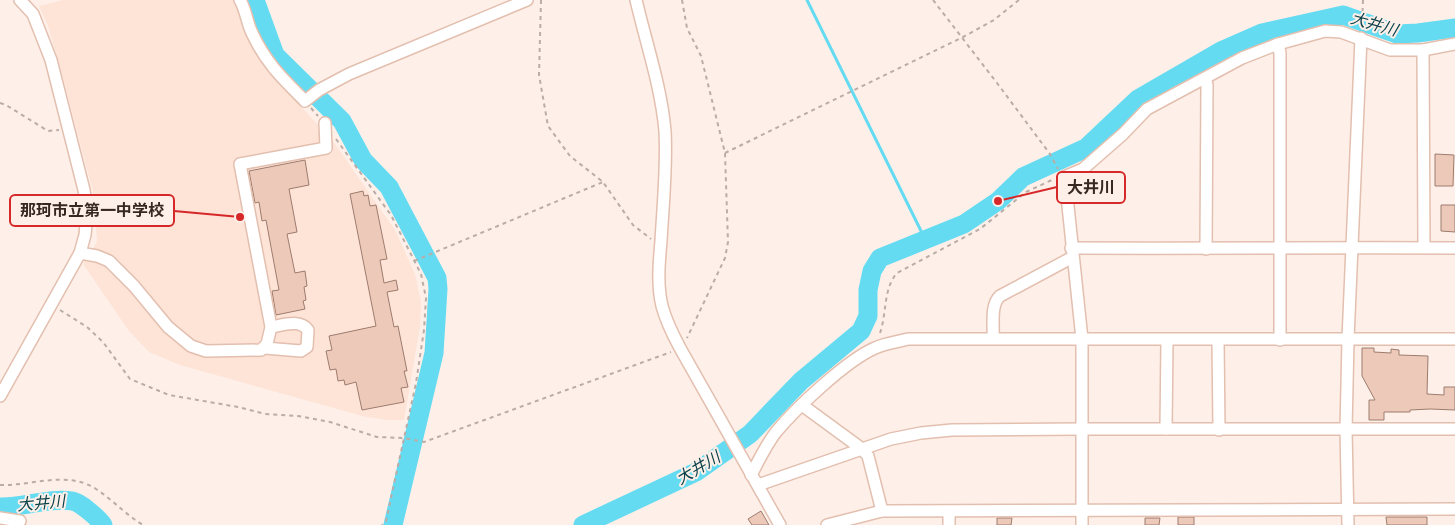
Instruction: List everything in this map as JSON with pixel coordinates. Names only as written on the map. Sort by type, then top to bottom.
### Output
[{"type":"street","points":[[240,0],[251,31],[276,74],[307,99],[319,90],[349,74],[527,0]]},
{"type":"street","points":[[636,0],[660,96],[664,130],[659,286],[662,305],[668,325],[680,348],[780,525]]},
{"type":"street","points":[[0,396],[80,254],[85,235],[87,212],[84,190],[51,60],[33,14],[23,1]]},
{"type":"street","points":[[1082,525],[1082,339],[1066,187],[1061,173],[1084,169],[1123,134],[1147,109],[1242,58],[1278,44],[1324,31],[1362,35],[1390,50],[1423,50],[1455,44]]},
{"type":"street","points":[[1348,525],[1346,430],[1348,339],[1362,35]]},
{"type":"street","points":[[1278,44],[1280,52],[1280,340]]},
{"type":"street","points":[[1423,50],[1424,248]]},
{"type":"street","points":[[1204,78],[1208,86],[1206,249]]},
{"type":"street","points":[[265,348],[271,327],[240,164],[326,148],[325,124]]},
{"type":"street","points":[[994,338],[994,305],[1000,296],[1072,252],[1351,247],[1455,248]]},
{"type":"street","points":[[80,254],[97,256],[109,261],[134,286],[168,327],[191,346],[206,351],[260,350],[265,348],[301,351],[307,346],[308,330],[304,325],[296,323],[271,327]]},
{"type":"street","points":[[752,475],[766,446],[776,432],[802,405],[845,367],[874,348],[908,339],[1455,339]]},
{"type":"street","points":[[1166,430],[1167,340]]},
{"type":"street","points":[[1218,340],[1218,430]]},
{"type":"street","points":[[802,405],[862,449],[868,456],[882,511]]},
{"type":"street","points":[[758,485],[891,439],[921,433],[952,430],[1455,429]]},
{"type":"street","points":[[827,525],[882,511],[1455,509]]},
{"type":"street","points":[[949,511],[949,525]]},
{"type":"street","points":[[0,518],[20,521]]},
{"type":"path","points":[[541,0],[540,75],[548,126],[570,156],[603,182],[632,225],[650,239],[661,239]]},
{"type":"path","points":[[51,305],[87,327],[103,342],[130,378],[169,395],[238,407],[265,414],[298,416],[330,422],[377,436],[424,442],[680,348],[684,344],[725,258],[728,242],[725,153],[701,56],[687,28],[682,0]]},
{"type":"path","points":[[874,348],[881,332],[889,286],[897,273],[980,229],[1026,192],[1061,173],[963,37],[933,0]]},
{"type":"path","points":[[725,153],[963,37],[994,20],[1019,0]]},
{"type":"path","points":[[1362,35],[1363,0]]},
{"type":"path","points":[[307,99],[325,124]]},
{"type":"path","points":[[0,103],[48,131],[68,129]]},
{"type":"path","points":[[336,139],[391,215],[421,274],[426,298],[424,330],[416,383],[386,521],[382,525]]},
{"type":"path","points":[[414,261],[603,182]]},
{"type":"path","points":[[0,485],[60,480],[79,481],[96,489],[143,525]]},
{"type":"shaded area","points":[[63,0],[234,0],[249,39],[269,72],[333,141],[395,230],[415,274],[421,302],[420,327],[404,420],[366,417],[180,365],[149,352],[129,331],[83,264],[97,242],[94,196],[61,70],[48,26],[39,6]]},
{"type":"building","points":[[1435,154],[1454,155],[1453,186],[1435,186]]},
{"type":"building","points":[[305,160],[309,185],[289,189],[297,232],[287,234],[295,273],[305,271],[307,286],[304,287],[306,300],[303,301],[305,309],[276,315],[272,291],[279,290],[266,220],[262,221],[259,202],[255,203],[249,171]]},
{"type":"building","points":[[363,191],[364,196],[368,195],[370,206],[376,205],[387,259],[380,260],[384,283],[396,280],[398,290],[387,292],[394,327],[398,326],[407,371],[404,371],[408,387],[401,388],[404,402],[362,410],[356,382],[345,385],[344,380],[338,381],[336,369],[330,370],[326,351],[332,350],[329,336],[376,326],[350,194]]},
{"type":"building","points":[[1441,205],[1455,205],[1455,232],[1441,231]]},
{"type":"building","points":[[1362,348],[1374,348],[1374,352],[1391,353],[1391,349],[1399,350],[1399,355],[1428,356],[1427,394],[1444,395],[1444,387],[1455,387],[1455,410],[1430,409],[1410,410],[1410,412],[1384,412],[1384,420],[1369,420],[1369,400],[1375,400],[1362,376]]},
{"type":"building","points":[[761,511],[769,525],[752,525],[748,519]]},
{"type":"building","points":[[1178,517],[1194,517],[1194,525],[1178,525]]},
{"type":"building","points":[[1386,517],[1427,517],[1427,525],[1387,525]]},
{"type":"building","points":[[997,518],[1012,518],[1011,525],[997,525]]},
{"type":"building","points":[[1145,518],[1160,518],[1159,525],[1145,525]]},
{"type":"waterway","points":[[255,0],[275,55],[342,121],[363,160],[389,187],[437,278],[434,353],[393,525]]},
{"type":"waterway","points":[[807,0],[925,239]]},
{"type":"waterway","name":"大井川","points":[[583,525],[696,472],[750,434],[801,381],[861,331],[868,316],[868,290],[872,271],[880,258],[964,224],[998,201],[1023,177],[1086,148],[1138,99],[1221,51],[1262,33],[1343,15],[1397,34],[1455,28]]},
{"type":"waterway","name":"大井川","points":[[0,507],[55,500],[72,501],[80,504],[103,525]]},
{"type":"place","name":"大井川","points":[[998,201]]},
{"type":"place","name":"那珂市立第一中学校","points":[[240,217]]}]
